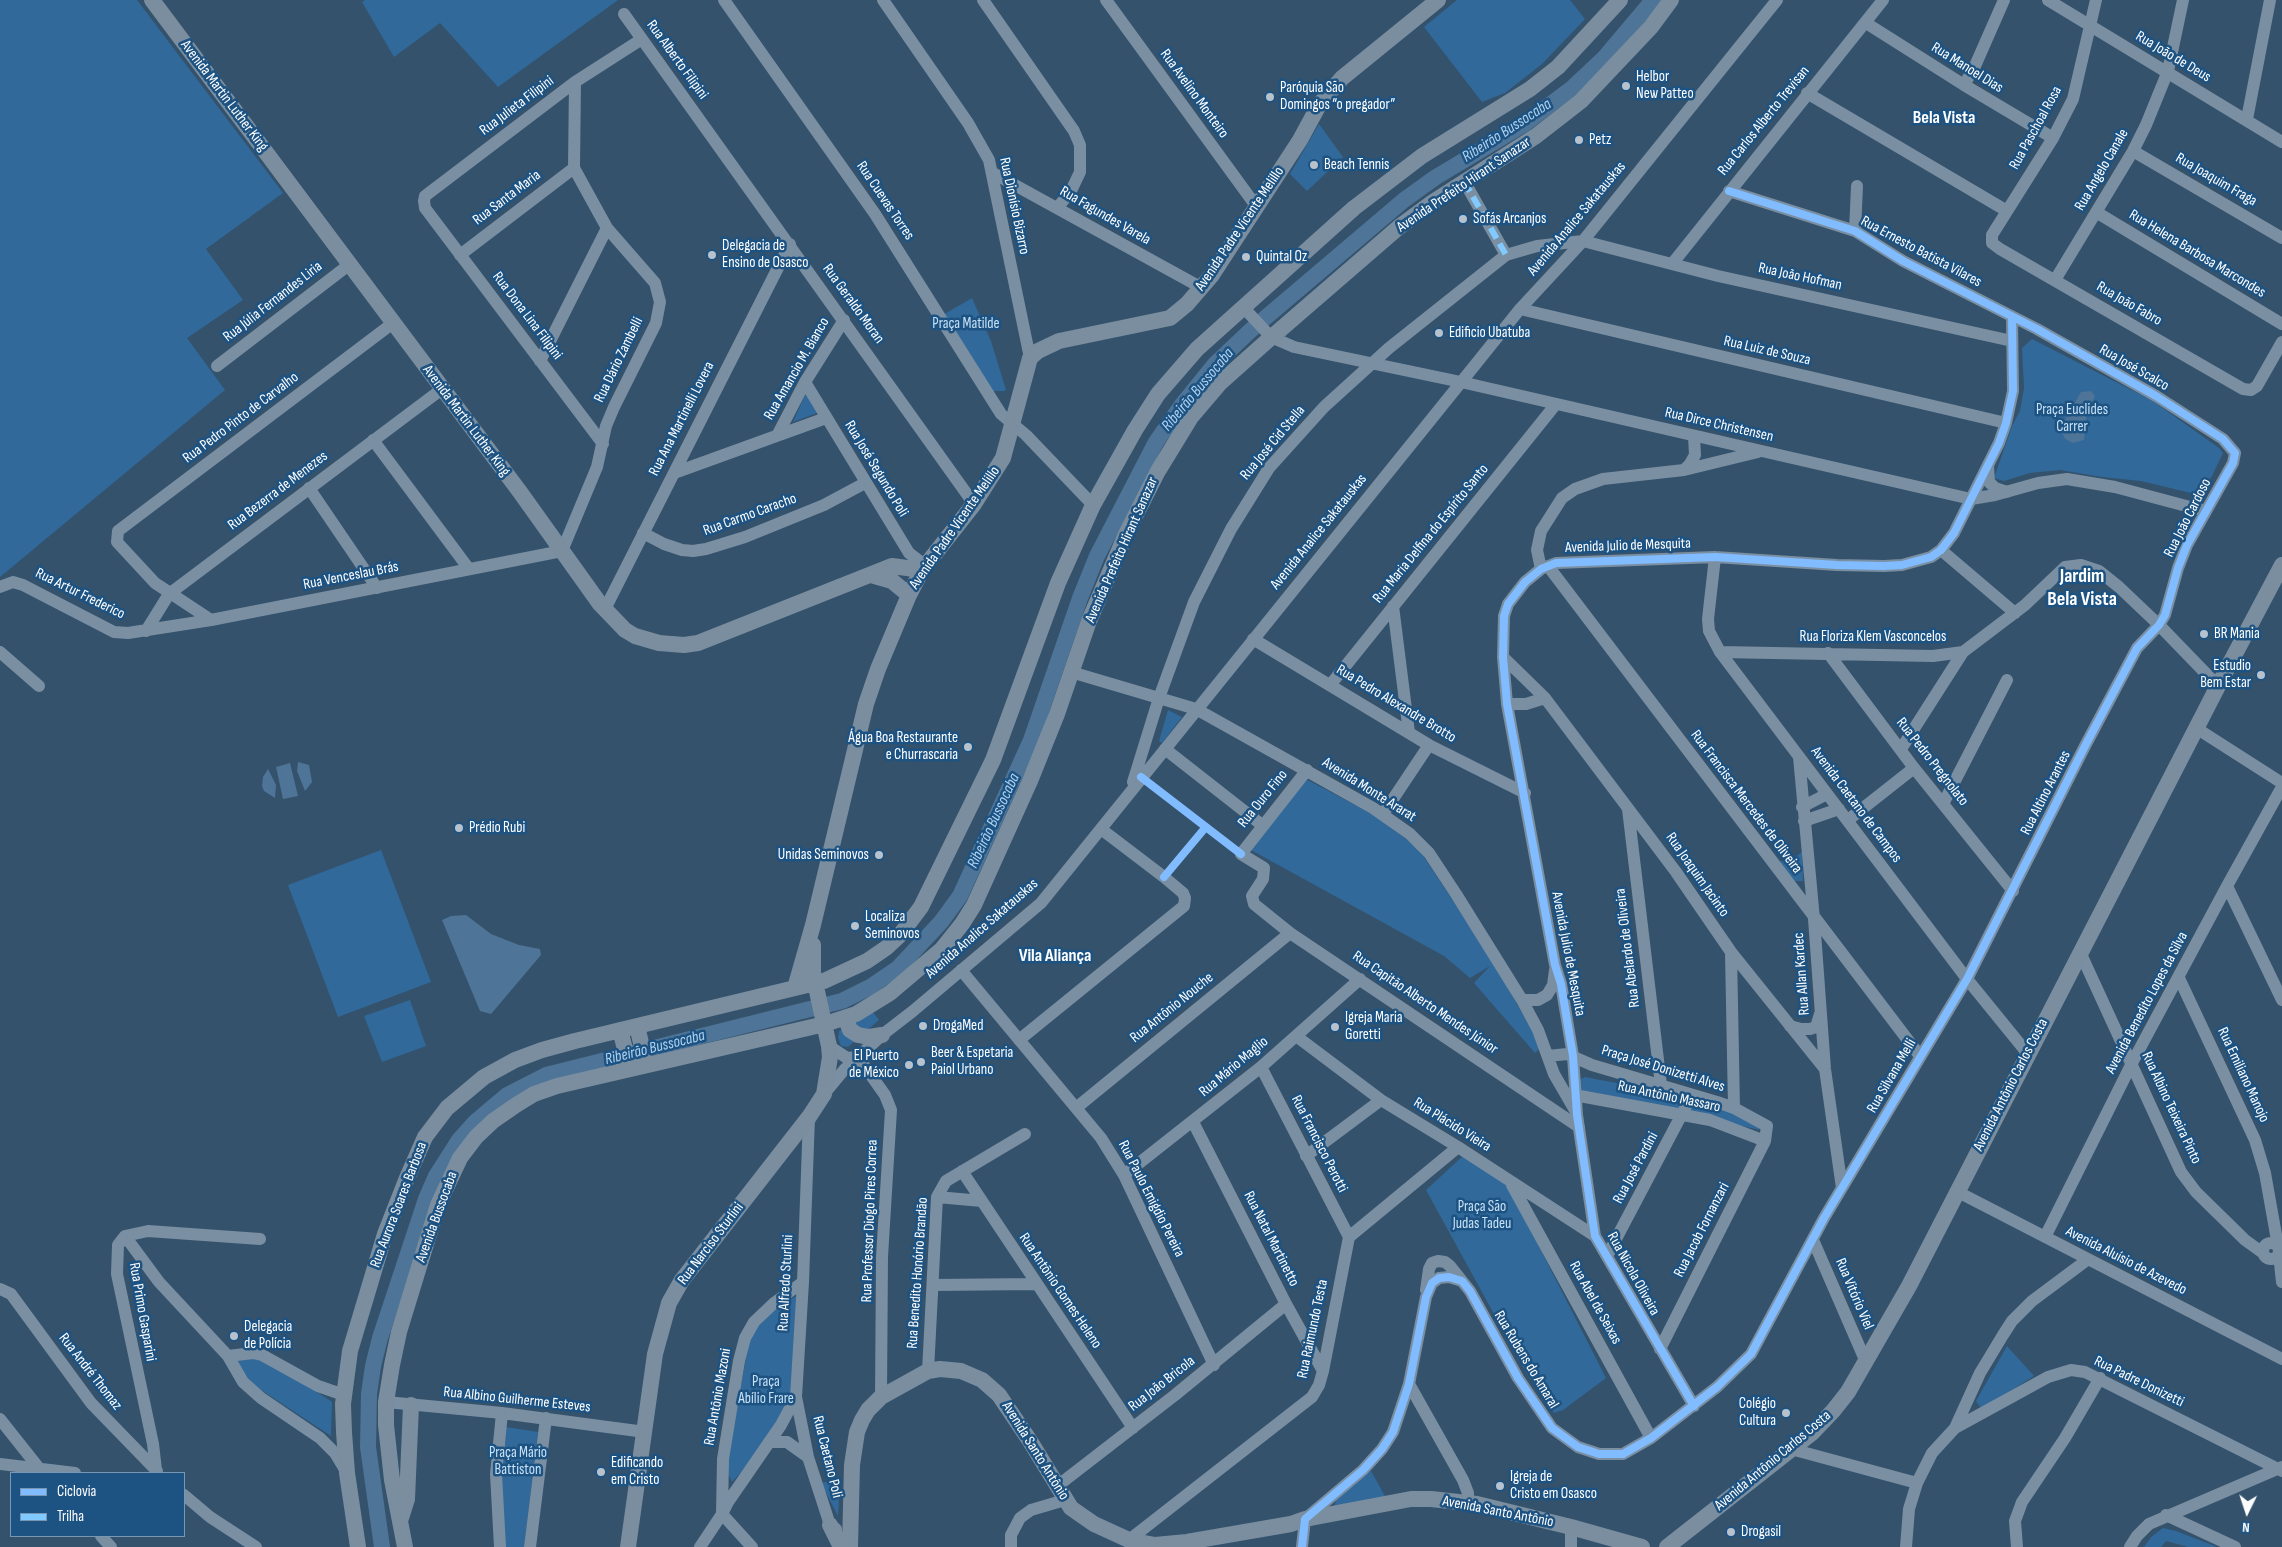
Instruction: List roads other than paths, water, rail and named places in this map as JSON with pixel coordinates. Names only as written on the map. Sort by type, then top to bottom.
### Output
[{"type":"main road","name":"Avenida Martin Luther King","points":[[152,0],[616,623],[635,636],[659,643],[684,645],[711,639],[892,566],[924,568]]},
{"type":"main road","name":"Avenida Padre Vicente Melillo","points":[[795,988],[813,925],[866,704],[878,669],[909,595],[924,568],[974,504],[1003,458],[1030,358],[1038,351],[1059,341],[1170,318],[1202,288],[1300,140],[1320,105],[1342,78],[1438,0]]},
{"type":"main road","points":[[814,983],[824,981],[867,961],[886,948],[913,920],[921,907],[993,760],[1058,582],[1093,505],[1135,430],[1158,394],[1197,349],[1247,312],[1354,208],[1422,156],[1530,89],[1558,67],[1620,0]]},
{"type":"main road","name":"Avenida Prefeito Hirant Sanazar","points":[[824,1021],[846,1018],[890,994],[942,949],[974,905],[1030,781],[1057,714],[1089,621],[1126,534],[1171,449],[1202,403],[1269,335],[1399,227],[1464,181],[1536,136],[1581,101],[1651,27],[1671,0]]},
{"type":"main road","name":"Avenida Antônio Carlos Costa","points":[[1667,1547],[1812,1433],[1848,1392],[1909,1286],[1956,1191],[2196,728],[2280,572]]},
{"type":"main road","points":[[871,575],[892,581],[909,595]]},
{"type":"main road","name":"Avenida Padre Vicente Melillo","points":[[813,925],[814,983],[824,1021]]},
{"type":"main road","name":"Rua Aurora Soares Barbosa","points":[[358,1547],[347,1473],[344,1395],[350,1351],[388,1224],[425,1137],[454,1102],[484,1077],[505,1065],[542,1050],[638,1031],[814,983]]},
{"type":"main road","points":[[846,1018],[850,1030],[858,1035],[869,1037],[882,1035]]},
{"type":"main road","name":"Rua Narciso Sturlini","points":[[628,1547],[655,1354],[669,1303],[682,1280],[809,1117],[824,1094],[829,1046],[824,1021]]},
{"type":"main road","name":"Avenida Bussocaba","points":[[405,1547],[392,1480],[386,1425],[386,1402],[392,1365],[438,1205],[460,1158],[476,1138],[493,1122],[534,1094],[629,1065],[824,1021]]},
{"type":"main road","points":[[638,1031],[645,1061]]},
{"type":"main road","points":[[621,1034],[629,1065]]},
{"type":"main road","name":"Avenida Santo Antônio","points":[[850,1534],[852,1465],[857,1432],[868,1410],[882,1397],[928,1371],[940,1369],[962,1371],[982,1380],[999,1395],[1030,1440],[1061,1493],[1079,1515],[1129,1540],[1155,1545],[1186,1542],[1291,1524],[1305,1519],[1411,1499],[1431,1499],[1468,1504],[1571,1527],[1642,1547]]},
{"type":"main road","points":[[400,1520],[407,1503],[411,1405]]},
{"type":"main road","points":[[830,1525],[841,1547]]},
{"type":"street","name":"Rua Cuevas Torres","points":[[724,0],[875,214],[1001,414],[1013,423],[1093,505]]},
{"type":"street","name":"Rua Dionísio Bizarro","points":[[883,0],[983,146],[993,173],[1000,220],[1030,358]]},
{"type":"street","points":[[983,0],[1074,131],[1080,145],[1080,172],[1071,191],[1058,207]]},
{"type":"street","name":"Rua Avelino Monteiro","points":[[1106,0],[1256,206]]},
{"type":"street","name":"Avenida Analice Sakatauskas","points":[[824,1094],[858,1057],[882,1035],[1041,902],[1461,382],[1520,310],[1582,241],[1777,0]]},
{"type":"street","name":"Rua Carlos Alberto Trevisan","points":[[1672,264],[1807,93],[1866,23],[1882,0]]},
{"type":"street","points":[[1964,85],[1975,66],[2004,0]]},
{"type":"street","name":"Rua João de Deus","points":[[2048,0],[2168,71],[2282,142]]},
{"type":"street","name":"Rua Paschoal Rosa","points":[[1992,235],[2053,138],[2075,94],[2096,0]]},
{"type":"street","name":"Rua Angelo Canale","points":[[2055,280],[2133,151],[2157,102],[2168,71],[2183,0]]},
{"type":"street","points":[[2247,120],[2270,0]]},
{"type":"street","name":"Rua Alberto Filipini","points":[[624,14],[703,124]]},
{"type":"street","name":"Rua Manoel Dias","points":[[1866,23],[2053,138]]},
{"type":"street","name":"Rua Julieta Filipini","points":[[425,208],[425,196],[575,82],[642,39]]},
{"type":"street","points":[[574,168],[575,82]]},
{"type":"street","points":[[1807,93],[2007,211]]},
{"type":"street","name":"Rua Geraldo Moran","points":[[703,124],[974,504]]},
{"type":"street","name":"Rua Joaquim Fraga","points":[[2133,151],[2282,238]]},
{"type":"street","name":"Rua Dário Zambelli","points":[[562,551],[596,467],[614,407],[656,322],[660,302],[655,283],[608,228],[574,168]]},
{"type":"street","name":"Rua Santa Maria","points":[[460,254],[574,168]]},
{"type":"street","name":"Rua Fagundes Varela","points":[[993,173],[1058,207],[1168,271],[1202,288]]},
{"type":"street","points":[[1464,181],[1506,254]]},
{"type":"street","points":[[1855,231],[1857,186]]},
{"type":"street","name":"Rua Ernesto Batista Vilares","points":[[1729,191],[1855,231],[1903,261],[2012,317]]},
{"type":"street","name":"Rua Dona Lina Filipini","points":[[425,208],[603,444]]},
{"type":"street","name":"Rua Helena Barbosa Marcondes","points":[[2096,212],[2282,324]]},
{"type":"street","points":[[540,361],[608,228]]},
{"type":"street","name":"Rua João Fabro","points":[[1992,235],[1994,245],[2239,388],[2247,390],[2257,386],[2282,342]]},
{"type":"street","name":"Rua José Cid Stella","points":[[1130,792],[1159,698],[1202,585],[1255,488],[1269,468],[1307,425],[1371,364],[1458,291],[1506,254],[1537,246],[1582,241]]},
{"type":"street","name":"Rua João Hofman","points":[[1582,241],[1727,278],[2012,341]]},
{"type":"street","name":"Rua Ana Martinelli Lovera","points":[[604,609],[790,244]]},
{"type":"street","name":"Rua Júlia Fernandes Liria","points":[[217,366],[350,264]]},
{"type":"street","name":"Rua Luiz de Souza","points":[[1520,310],[2006,423]]},
{"type":"street","points":[[1247,312],[1269,335]]},
{"type":"street","name":"Avenida Julio de Mesquita","points":[[1572,1056],[1561,984],[1555,965],[1508,704],[1503,657],[1503,624],[1508,604],[1525,582],[1556,563],[1715,557],[1837,565],[1889,566],[1918,562],[1931,557],[1941,550],[1954,533],[1988,466],[2006,423],[2013,391],[2012,317]]},
{"type":"street","name":"Rua José Scalco","points":[[2012,317],[2156,396],[2223,439],[2235,453]]},
{"type":"street","name":"Rua Amancio M. Bianco","points":[[778,434],[806,382],[844,320]]},
{"type":"street","name":"Rua Pedro Pinto de Carvalho","points":[[170,594],[155,583],[117,542],[118,531],[393,324]]},
{"type":"street","name":"Rua Dirce Christensen","points":[[1269,335],[1294,347],[1461,382],[1970,499]]},
{"type":"street","name":"Rua José Segundo Poli","points":[[806,382],[908,553],[924,568]]},
{"type":"street","name":"Rua Bezerra de Menezes","points":[[146,631],[170,594],[442,389]]},
{"type":"street","name":"Rua Maria Delfina do Espírito Santo","points":[[1331,684],[1393,606],[1442,549],[1556,404]]},
{"type":"street","points":[[674,473],[826,418]]},
{"type":"street","points":[[1684,470],[1695,455],[1694,436]]},
{"type":"street","points":[[373,440],[469,569]]},
{"type":"street","points":[[1545,568],[1537,550],[1541,531],[1562,498],[1575,489],[1603,479],[1684,470],[1761,452]]},
{"type":"street","name":"Rua João Cardoso","points":[[2159,625],[2169,603],[2178,568],[2205,511],[2233,463],[2235,453]]},
{"type":"street","points":[[1988,466],[1989,482],[1995,488],[2007,492]]},
{"type":"street","points":[[1970,499],[2007,492],[2038,483],[2067,479],[2082,480],[2205,511]]},
{"type":"street","name":"Rua Carmo Caracho","points":[[644,533],[664,544],[682,550],[706,549],[745,537],[816,508],[865,483]]},
{"type":"street","points":[[309,488],[377,588]]},
{"type":"street","points":[[1941,550],[2015,613]]},
{"type":"street","name":"Rua Venceslau Brás","points":[[146,631],[562,551]]},
{"type":"street","name":"Avenida Caetano de Campos","points":[[1715,557],[1708,619],[1709,631],[1720,652],[1967,979],[2028,1054]]},
{"type":"street","name":"Rua Floriza Klem Vasconcelos","points":[[1720,652],[1828,652],[1933,656],[1963,652],[2015,613],[2058,572],[2065,567],[2081,565],[2099,571],[2159,625],[2218,686]]},
{"type":"street","name":"Rua Francisca Mercedes de Oliveira","points":[[1545,568],[1920,1056]]},
{"type":"street","name":"Rua Artur Frederico","points":[[0,587],[13,582],[24,585],[114,632],[146,631]]},
{"type":"street","points":[[170,594],[211,620]]},
{"type":"street","points":[[1393,606],[1410,733]]},
{"type":"street","name":"Rua Altino Arantes","points":[[1967,979],[2137,648],[2159,625]]},
{"type":"street","name":"Rua Pedro Alexandre Brotto","points":[[1253,639],[1331,684],[1429,745],[1525,793]]},
{"type":"street","points":[[0,652],[39,686]]},
{"type":"street","name":"Rua Pedro Pregnolato","points":[[1828,652],[1914,768],[2013,890]]},
{"type":"street","points":[[1901,749],[1963,652]]},
{"type":"street","name":"Rua Joaquim Jacinto","points":[[1503,657],[1545,698],[1628,806],[1731,952],[1825,1069]]},
{"type":"street","name":"Avenida Monte Ararat","points":[[1071,672],[1196,709],[1383,814],[1410,834],[1429,854],[1522,1000],[1538,1030],[1548,1056]]},
{"type":"street","points":[[1943,804],[2007,680]]},
{"type":"street","points":[[1508,704],[1526,704],[1545,698]]},
{"type":"street","points":[[2196,728],[2282,783]]},
{"type":"street","points":[[1383,814],[1429,745]]},
{"type":"street","points":[[1165,749],[1262,825]]},
{"type":"street","name":"Rua Allan Kardec","points":[[1799,757],[1825,1069],[1842,1188]]},
{"type":"street","points":[[1848,820],[1914,768]]},
{"type":"street","name":"Rua Ouro Fino","points":[[1290,933],[1252,901],[1252,896],[1263,879],[1264,868],[1241,854],[1307,770]]},
{"type":"street","name":"Avenida Benedito Lopes da Silva","points":[[2045,1237],[2132,1063],[2282,787]]},
{"type":"street","points":[[1802,807],[1827,794]]},
{"type":"street","name":"Rua Abelardo de Oliveira","points":[[1628,806],[1661,1085]]},
{"type":"street","points":[[1804,821],[1839,809]]},
{"type":"street","points":[[1019,1040],[1184,906],[1185,898],[1183,894],[1164,877],[1101,829]]},
{"type":"street","points":[[2227,886],[2282,1000]]},
{"type":"street","name":"Rua Capitão Alberto Mendes Júnior","points":[[1290,933],[1542,1102],[1578,1121]]},
{"type":"street","name":"Rua Antônio Nouche","points":[[1076,1108],[1290,933]]},
{"type":"street","points":[[1731,952],[1734,1108]]},
{"type":"street","name":"Rua Albino Teixeira Pinto","points":[[2080,952],[2181,1172],[2196,1192],[2241,1236],[2275,1249]]},
{"type":"street","name":"Avenida Julio de Mesquita","points":[[1522,1000],[1538,1000],[1547,994],[1553,985],[1555,965]]},
{"type":"street","name":"Rua Paulo Emigdio Pereira","points":[[961,970],[1101,1138],[1124,1175],[1214,1365]]},
{"type":"street","name":"Rua Emiliano Manojo","points":[[2179,978],[2250,1127],[2265,1173],[2274,1219],[2275,1249],[2281,1280]]},
{"type":"street","name":"Rua Mário Maglio","points":[[1124,1175],[1260,1067],[1360,979]]},
{"type":"street","name":"Rua Silvana Melli","points":[[1842,1188],[1967,979]]},
{"type":"street","points":[[1790,1026],[1801,1030],[1816,1027],[1821,1009]]},
{"type":"street","name":"Rua Plácido Vieira","points":[[1296,1036],[1381,1100],[1596,1236]]},
{"type":"street","points":[[829,1046],[847,1058],[858,1057]]},
{"type":"street","name":"Praça José Donizetti Alves","points":[[1548,1056],[1560,1054],[1572,1056],[1592,1065],[1734,1108],[1767,1126]]},
{"type":"street","name":"Rua Nicola Oliveira","points":[[1548,1056],[1557,1080],[1569,1095],[1578,1121],[1596,1236],[1694,1406]]},
{"type":"street","name":"Rua Nicola Oliveira","points":[[1569,1095],[1575,1077],[1572,1056]]},
{"type":"street","name":"Rua Professor Diogo Pires Correa","points":[[858,1057],[885,1096],[891,1110],[882,1258],[882,1397]]},
{"type":"street","name":"Rua Francisco Perotti","points":[[1260,1067],[1349,1237]]},
{"type":"street","points":[[1557,1080],[1567,1081],[1575,1077]]},
{"type":"street","points":[[1542,1102],[1556,1102],[1569,1095]]},
{"type":"street","name":"Rua Antônio Massaro","points":[[1569,1095],[1683,1114],[1733,1127],[1765,1141]]},
{"type":"street","name":"Rua José Pardini","points":[[1606,1256],[1692,1095]]},
{"type":"street","points":[[1306,1156],[1381,1100]]},
{"type":"street","name":"Rua Alfredo Sturlini","points":[[700,1547],[790,1410],[796,1397],[803,1282],[809,1117]]},
{"type":"street","name":"Rua Natal Martinetto","points":[[1193,1122],[1286,1304],[1323,1371]]},
{"type":"street","name":"Rua Jacob Fornanzari","points":[[1660,1349],[1765,1141],[1767,1126]]},
{"type":"street","name":"Rua Benedito Honório Brandão","points":[[928,1371],[937,1197],[946,1181],[1025,1134]]},
{"type":"street","points":[[1349,1237],[1458,1147]]},
{"type":"street","name":"Rua Antônio Gomes Heleno","points":[[962,1171],[1133,1428]]},
{"type":"street","name":"Rua Abel de Seixas","points":[[1511,1182],[1651,1438]]},
{"type":"street","name":"Rua Rubens do Amaral","points":[[1305,1519],[1363,1470],[1382,1449],[1397,1422],[1409,1384],[1426,1296],[1432,1283],[1439,1278],[1450,1277],[1462,1281],[1531,1398],[1552,1428],[1560,1435],[1586,1450],[1610,1455],[1623,1454],[1651,1438],[1694,1406],[1751,1354],[1842,1188]]},
{"type":"street","name":"Avenida Aluísio de Azevedo","points":[[1956,1191],[2282,1359]]},
{"type":"street","points":[[937,1197],[982,1201]]},
{"type":"street","points":[[260,1239],[148,1232],[125,1236],[159,1282],[228,1356],[235,1372],[248,1388],[320,1438],[335,1454],[347,1473]]},
{"type":"street","name":"Rua Primo Gasparini","points":[[125,1236],[118,1245],[116,1253],[117,1274],[158,1472]]},
{"type":"street","name":"Rua Raimundo Testa","points":[[1129,1540],[1312,1397],[1319,1386],[1323,1371],[1349,1237]]},
{"type":"street","name":"Rua Vitório Viel","points":[[1813,1240],[1866,1362]]},
{"type":"street","points":[[1906,1547],[1909,1509],[1917,1483],[1932,1453],[1955,1428],[1980,1373],[2012,1321],[2032,1301],[2087,1260]]},
{"type":"street","name":"Rua Antônio Mazoni","points":[[722,1514],[723,1459],[738,1368],[745,1338],[754,1322],[764,1311],[803,1282]]},
{"type":"street","points":[[933,1285],[1036,1284]]},
{"type":"street","name":"Rua André Thomaz","points":[[0,1289],[11,1294],[91,1403],[158,1472]]},
{"type":"street","name":"Rua João Bricola","points":[[1061,1493],[1133,1428],[1214,1365],[1286,1304]]},
{"type":"street","points":[[228,1356],[253,1353],[262,1356],[318,1386],[344,1395]]},
{"type":"street","name":"Rua Padre Donizetti","points":[[1955,1428],[2056,1374],[2071,1370],[2085,1372],[2100,1378],[2280,1469]]},
{"type":"street","points":[[2017,1547],[2015,1521],[2022,1502],[2065,1438],[2100,1378]]},
{"type":"street","points":[[1409,1384],[1463,1480],[1468,1493],[1468,1504]]},
{"type":"street","name":"Rua Caetano Poli","points":[[796,1397],[808,1458],[830,1525]]},
{"type":"street","name":"Rua Albino Guilherme Esteves","points":[[386,1402],[546,1418],[644,1432]]},
{"type":"street","points":[[500,1547],[496,1474],[502,1413]]},
{"type":"street","points":[[530,1547],[546,1418]]},
{"type":"street","points":[[0,1419],[41,1471]]},
{"type":"street","points":[[769,1442],[787,1442],[808,1458]]},
{"type":"street","points":[[1791,1449],[1917,1483]]},
{"type":"street","points":[[0,1464],[58,1472]]},
{"type":"street","points":[[2130,1547],[2137,1536],[2149,1524],[2280,1469]]},
{"type":"street","points":[[1011,1547],[1012,1535],[1020,1518],[1061,1493]]},
{"type":"street","points":[[185,1496],[210,1517],[256,1547]]},
{"type":"street","points":[[722,1514],[752,1547]]},
{"type":"street","points":[[2166,1516],[2235,1547]]},
{"type":"street","points":[[1302,1547],[1305,1519]]},
{"type":"street","points":[[830,1525],[850,1534]]},
{"type":"street","points":[[1571,1527],[1571,1547]]},
{"type":"street","points":[[102,1537],[111,1547]]},
{"type":"waterway","name":"Ribeirão Bussocaba","points":[[382,1547],[368,1447],[369,1394],[373,1366],[380,1338],[426,1199],[436,1176],[459,1140],[475,1122],[507,1095],[546,1075],[842,1001],[870,987],[898,968],[941,922],[960,896],[1031,740],[1080,598],[1097,556],[1156,442],[1181,406],[1215,364],[1251,330],[1404,200],[1436,177],[1523,125],[1571,89],[1605,57],[1653,0]]},
{"type":"place","name":"Helbor New Patteo","points":[[1626,86]]},
{"type":"place","name":"Paróquia São Domingos “o pregador”","points":[[1270,97]]},
{"type":"place","name":"Petz","points":[[1579,140]]},
{"type":"place","name":"Beach Tennis","points":[[1314,165]]},
{"type":"place","name":"Sofás Arcanjos","points":[[1463,219]]},
{"type":"place","name":"Delegacia de Ensino de Osasco","points":[[712,255]]},
{"type":"place","name":"Quintal Oz","points":[[1246,257]]},
{"type":"place","name":"Edificio Ubatuba","points":[[1439,333]]},
{"type":"place","name":"BR Mania","points":[[2204,634]]},
{"type":"place","name":"Estudio Bem Estar","points":[[2261,675]]},
{"type":"place","name":"Água Boa Restaurante e Churrascaria","points":[[968,747]]},
{"type":"place","name":"Prédio Rubi","points":[[459,828]]},
{"type":"place","name":"Unidas Seminovos","points":[[879,855]]},
{"type":"place","name":"Localiza Seminovos","points":[[855,926]]},
{"type":"place","name":"DrogaMed","points":[[923,1026]]},
{"type":"place","name":"Igreja Maria Goretti","points":[[1335,1027]]},
{"type":"place","name":"Beer & Espetaria Paiol Urbano","points":[[921,1062]]},
{"type":"place","name":"El Puerto de México","points":[[909,1065]]},
{"type":"place","name":"Delegacia de Polícia","points":[[234,1336]]},
{"type":"place","name":"Colégio Cultura","points":[[1786,1413]]},
{"type":"place","name":"Edificando em Cristo","points":[[601,1472]]},
{"type":"place","name":"Igreja de Cristo em Osasco","points":[[1500,1486]]},
{"type":"place","name":"Drogasil","points":[[1731,1532]]},
{"type":"district","name":"Bela Vista","points":[[1944,118]]},
{"type":"district","name":"Jardim Bela Vista","points":[[2082,588]]},
{"type":"district","name":"Vila Aliança","points":[[1055,956]]},
{"type":"park label","name":"Praça Matilde","points":[[966,324]]},
{"type":"park label","name":"Praça Euclides Carrer","points":[[2072,418]]},
{"type":"park label","name":"Praça São Judas Tadeu","points":[[1482,1216]]},
{"type":"park label","name":"Praça Abílio Frare","points":[[766,1390]]},
{"type":"park label","name":"Praça Mário Battiston","points":[[518,1462]]}]
